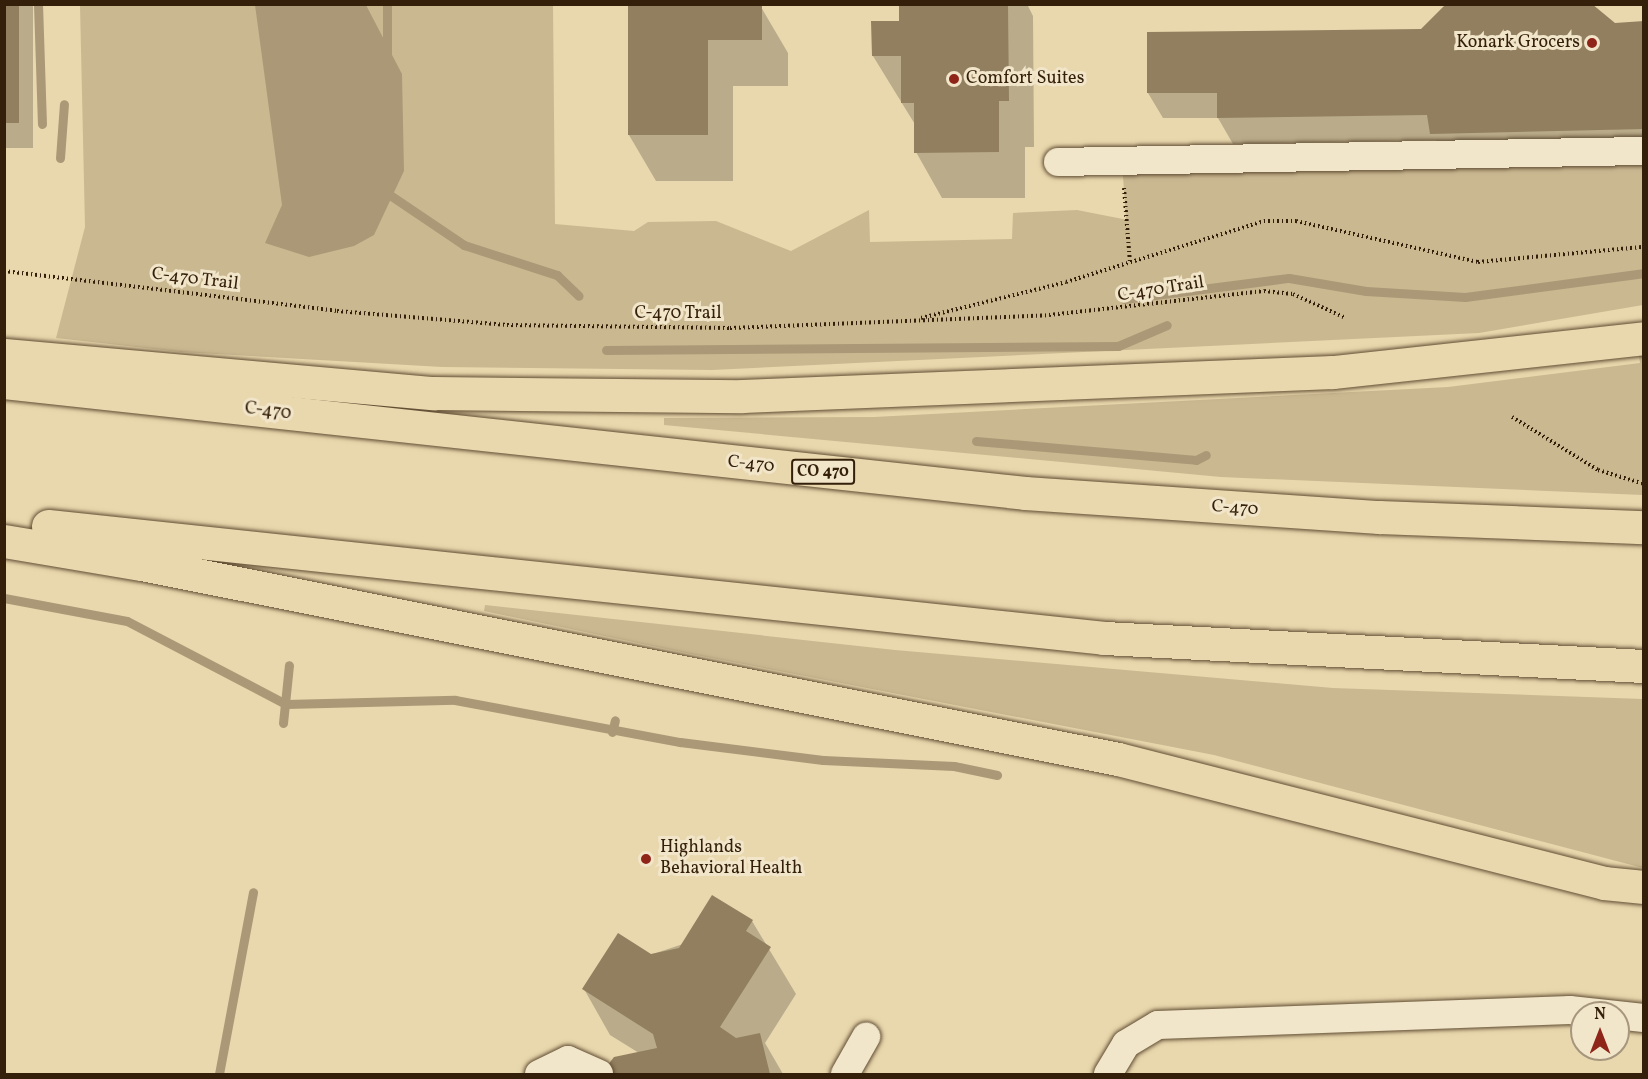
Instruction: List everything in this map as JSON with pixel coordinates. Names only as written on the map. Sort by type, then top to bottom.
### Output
[{"type":"highway","points":[[4,355],[408,391],[742,396],[1333,372],[1644,338]]},
{"type":"highway","name":"C-470","points":[[4,382],[1025,493],[1379,518],[1644,527]]},
{"type":"highway","points":[[4,521],[1104,638],[1644,666]]},
{"type":"highway","points":[[4,541],[142,564],[1118,759],[1605,884],[1644,887]]},
{"type":"highway","points":[[1605,884],[1644,909]]},
{"type":"lane","points":[[1058,162],[1644,151]]},
{"type":"lane","points":[[1108,1074],[1126,1044],[1158,1025],[1570,1010],[1644,1018]]},
{"type":"lane","points":[[845,1074],[866,1037]]},
{"type":"lane","points":[[539,1074],[553,1063],[574,1060],[599,1074]]},
{"type":"path","points":[[1122,162],[1130,262]]},
{"type":"path","points":[[920,318],[1130,262],[1274,220],[1478,262],[1644,248]]},
{"type":"path","name":"C-470 Trail","points":[[4,271],[337,311],[507,325],[730,327],[1116,311],[1264,291],[1293,294],[1346,318]]},
{"type":"path","points":[[1512,417],[1598,470],[1644,483]]},
{"type":"shaded area","points":[[80,5],[553,5],[555,224],[634,231],[648,222],[716,221],[791,251],[869,210],[870,242],[1012,239],[1013,213],[1077,210],[1126,220],[1122,162],[1643,161],[1643,305],[1479,333],[712,370],[442,367],[181,352],[56,338],[85,227]]},
{"type":"shaded area","points":[[255,5],[366,5],[402,74],[404,171],[374,235],[354,246],[309,257],[265,243],[282,205]]},
{"type":"shaded area","points":[[1639,356],[1643,356],[1643,495],[1221,477],[664,425],[664,418],[874,417],[1448,387],[1640,363]]},
{"type":"shaded area","points":[[485,605],[895,650],[1333,688],[1643,699],[1643,868],[1214,755],[691,654],[484,611]]},
{"type":"building","points":[[4,4],[19,4],[19,123],[4,123]]},
{"type":"building","points":[[628,4],[762,5],[762,40],[708,40],[708,135],[628,135]]},
{"type":"building","name":"Comfort Suites","points":[[899,4],[1008,4],[1009,101],[999,101],[999,152],[914,153],[914,103],[901,103],[901,56],[872,56],[871,21],[899,21]]},
{"type":"building","points":[[1446,4],[1592,4],[1615,23],[1644,21],[1644,129],[1430,134],[1427,115],[1217,118],[1217,93],[1147,93],[1147,32],[1421,29]]},
{"type":"building","name":"Highlands Behavioral Health","points":[[712,895],[753,920],[746,931],[771,947],[720,1027],[736,1038],[760,1033],[770,1074],[601,1074],[614,1057],[657,1048],[653,1034],[582,989],[618,933],[651,954],[679,948]]},
{"type":"waterway","points":[[38,4],[42,124]]},
{"type":"waterway","points":[[387,4],[387,56]]},
{"type":"waterway","points":[[60,158],[64,104]]},
{"type":"waterway","points":[[384,191],[464,245],[557,275],[579,296]]},
{"type":"waterway","points":[[1124,299],[1289,278],[1366,291],[1465,297],[1644,273]]},
{"type":"waterway","points":[[606,350],[1118,346],[1167,325]]},
{"type":"waterway","points":[[976,441],[1196,460],[1206,455]]},
{"type":"waterway","points":[[4,598],[127,621],[286,704],[455,700],[680,742],[823,760],[954,766],[997,775]]},
{"type":"waterway","points":[[283,723],[289,665]]},
{"type":"waterway","points":[[612,732],[615,720]]},
{"type":"waterway","points":[[219,1074],[253,892]]},
{"type":"place","name":"Konark Grocers","points":[[1592,43]]},
{"type":"place","name":"Comfort Suites","points":[[954,79]]},
{"type":"place","name":"Highlands Behavioral Health","points":[[646,859]]}]
